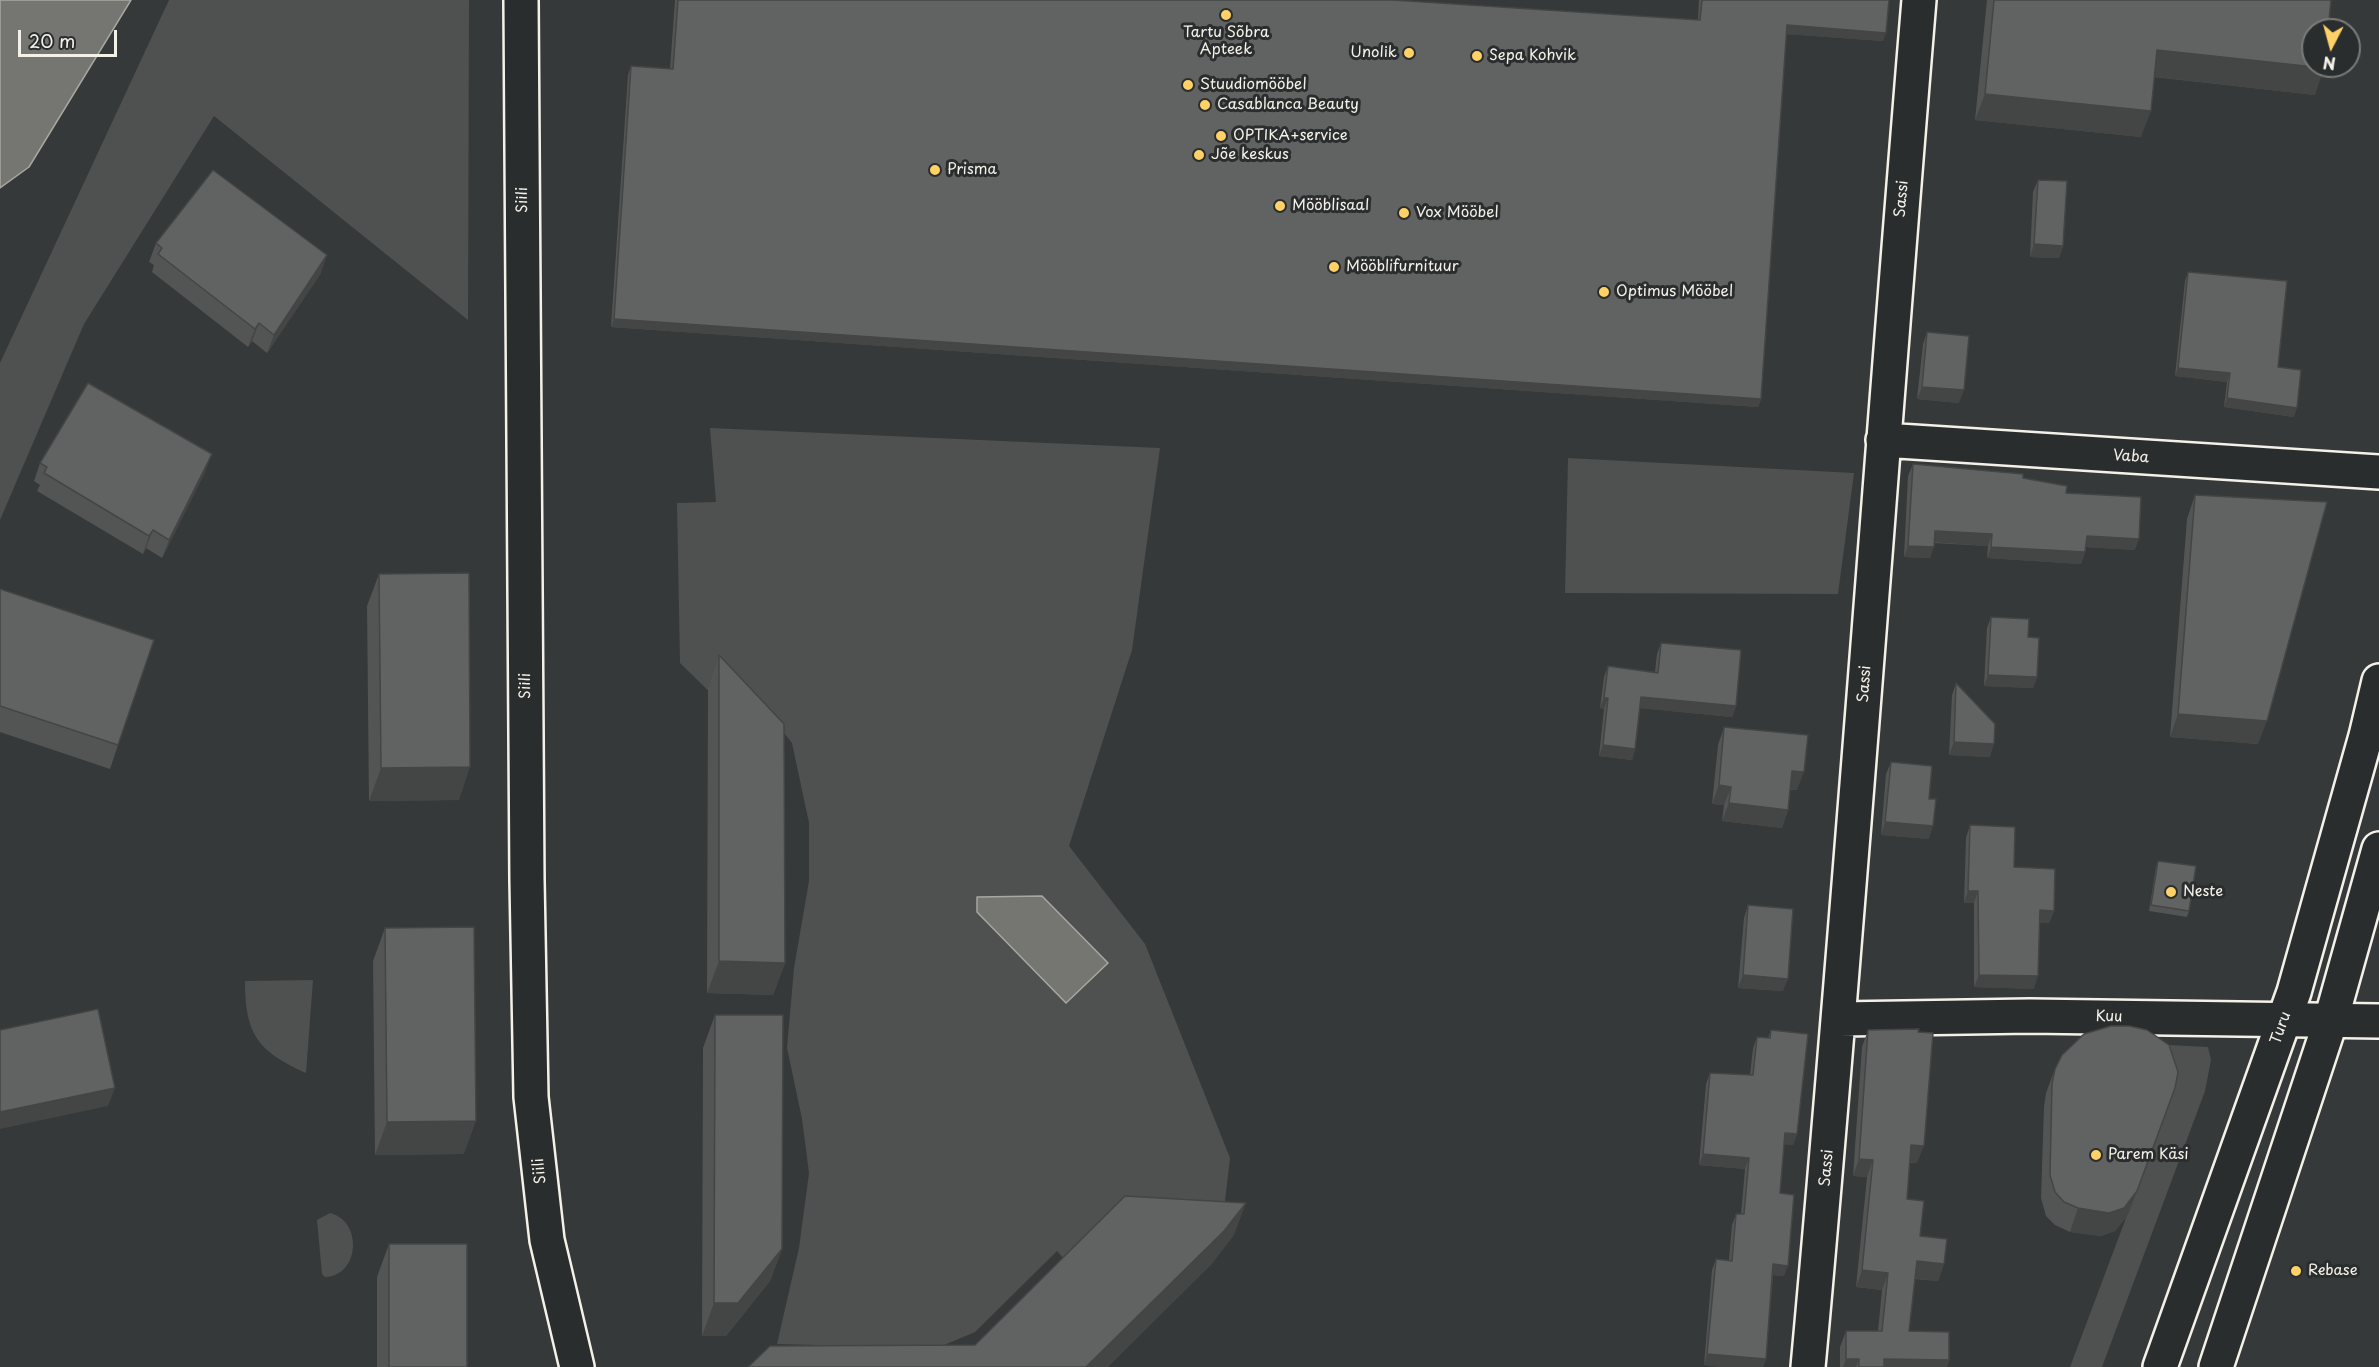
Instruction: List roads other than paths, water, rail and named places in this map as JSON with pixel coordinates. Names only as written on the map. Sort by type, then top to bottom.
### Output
[{"type":"street","name":"Siili","points":[[521,0],[527,880],[531,1097],[547,1240],[577,1367]]},
{"type":"street","name":"Sassi","points":[[1808,1367],[1840,1018],[1883,440],[1919,0]]},
{"type":"street","name":"Vaba","points":[[1883,440],[2379,472]]},
{"type":"street","name":"Turu","points":[[2160,1367],[2297,981],[2379,681]]},
{"type":"street","points":[[2216,1367],[2331,1020],[2379,849]]},
{"type":"street","name":"Kuu","points":[[1840,1018],[2030,1016],[2379,1021]]},
{"type":"place","name":"Tartu Sõbra Apteek","points":[[1226,15]]},
{"type":"place","name":"Unolik","points":[[1409,53]]},
{"type":"place","name":"Sepa Kohvik","points":[[1477,56]]},
{"type":"place","name":"Stuudiomööbel","points":[[1188,85]]},
{"type":"place","name":"Casablanca Beauty","points":[[1205,105]]},
{"type":"place","name":"OPTIKA+service","points":[[1221,136]]},
{"type":"place","name":"Jõe keskus","points":[[1199,155]]},
{"type":"place","name":"Prisma","points":[[935,170]]},
{"type":"place","name":"Mööblisaal","points":[[1280,206]]},
{"type":"place","name":"Vox Mööbel","points":[[1404,213]]},
{"type":"place","name":"Mööblifurnituur","points":[[1334,267]]},
{"type":"place","name":"Optimus Mööbel","points":[[1604,292]]},
{"type":"place","name":"Neste","points":[[2171,892]]},
{"type":"place","name":"Parem Käsi","points":[[2096,1155]]},
{"type":"place","name":"Rebase","points":[[2296,1271]]}]
